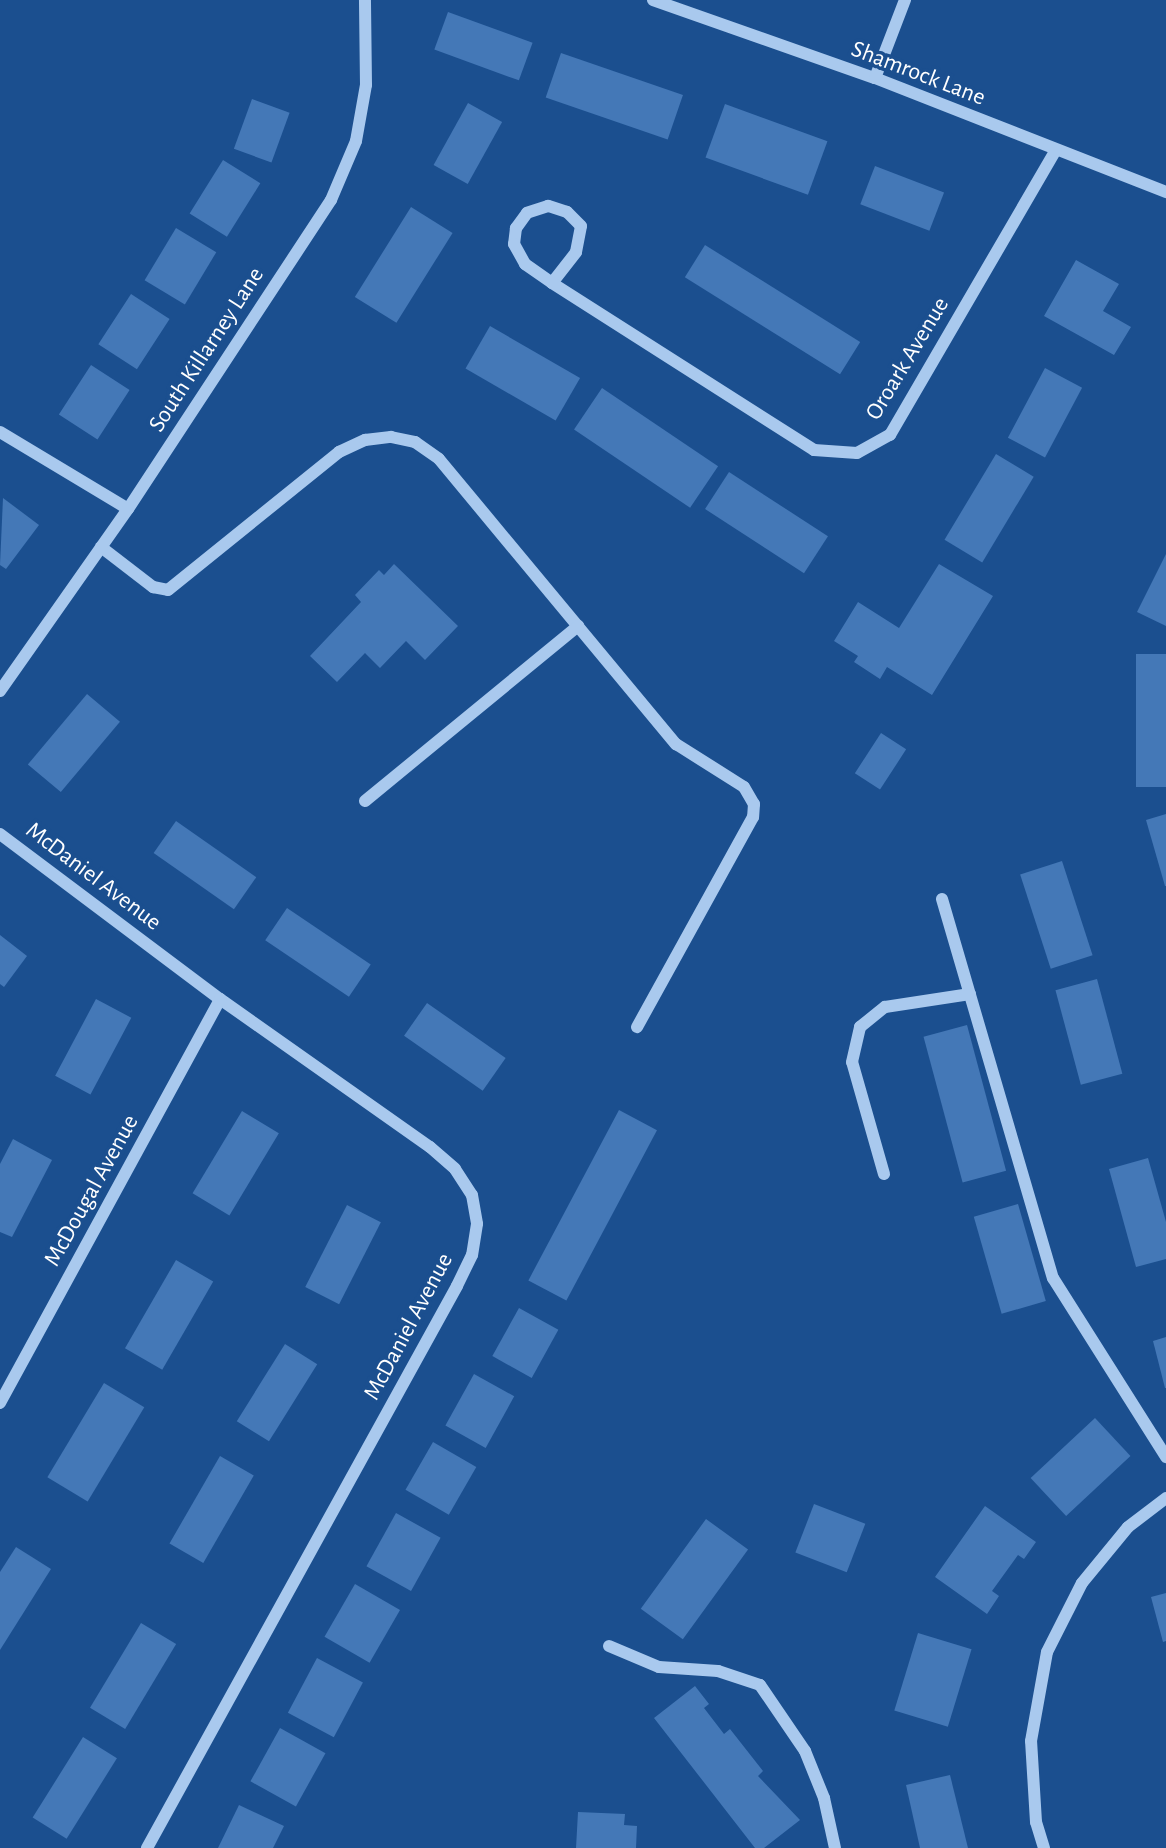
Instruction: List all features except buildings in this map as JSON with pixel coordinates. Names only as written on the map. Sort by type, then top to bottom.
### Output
[{"type":"street","name":"South Killarney Lane","points":[[0,691],[128,509],[331,200],[356,141],[362,107],[365,0]]},
{"type":"street","name":"Shamrock Lane","points":[[653,0],[875,78],[1166,192]]},
{"type":"street","points":[[875,78],[905,0]]},
{"type":"street","name":"Oroark Avenue","points":[[552,283],[576,252],[581,226],[568,212],[548,206],[527,213],[516,228],[514,244],[525,264],[552,283],[814,450],[857,453],[890,435],[1056,150]]},
{"type":"street","points":[[0,432],[128,509]]},
{"type":"street","points":[[101,547],[153,587],[168,590],[339,452],[365,440],[391,437],[415,442],[439,459],[676,744],[744,787],[754,804],[753,817],[637,1027]]},
{"type":"street","points":[[365,801],[578,626]]},
{"type":"street","name":"McDaniel Avenue","points":[[0,834],[220,999],[455,1169],[472,1195],[477,1224],[472,1255],[457,1286],[146,1848]]},
{"type":"street","points":[[942,899],[1053,1278],[1166,1457]]},
{"type":"street","points":[[884,1174],[852,1062],[860,1027],[886,1007],[970,994]]},
{"type":"street","name":"McDougal Avenue","points":[[0,1403],[220,999]]},
{"type":"street","points":[[1044,1848],[1036,1822],[1031,1741],[1047,1652],[1082,1583],[1128,1527],[1166,1498]]},
{"type":"street","points":[[609,1646],[659,1667],[718,1671],[761,1685],[805,1751],[824,1798],[835,1848]]}]
